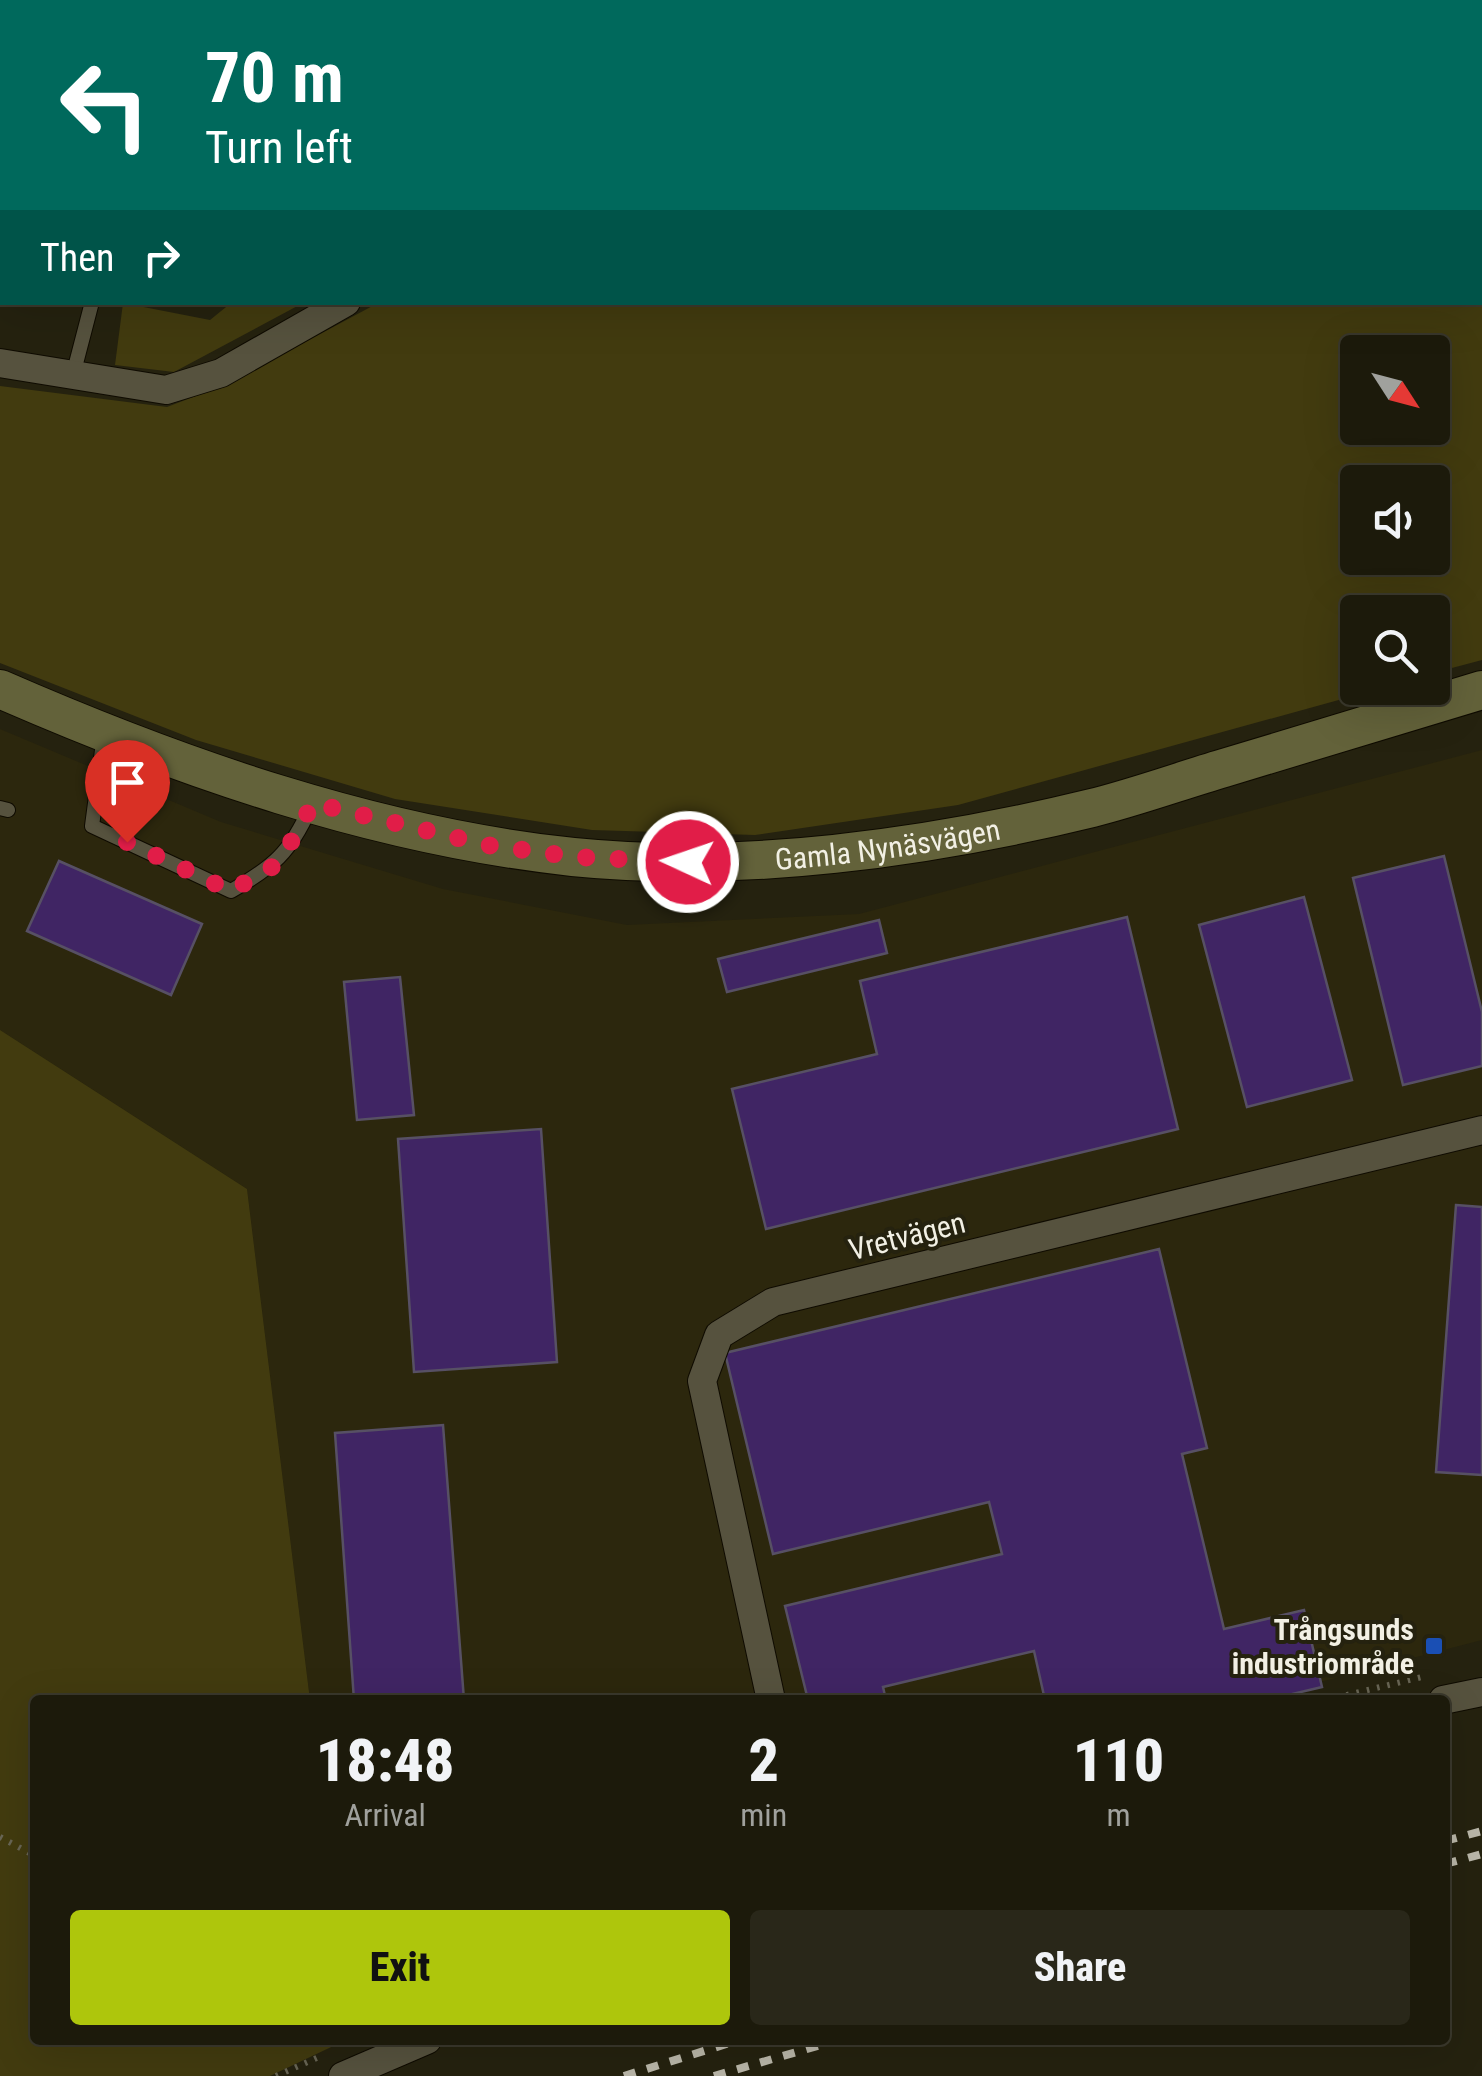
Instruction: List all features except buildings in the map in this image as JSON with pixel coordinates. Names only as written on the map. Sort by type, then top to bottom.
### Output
[{"type":"street","points":[[0,363],[166,390],[220,373],[341,305]]},
{"type":"street","name":"Gamla Nynäsvägen","points":[[0,689],[104,734],[312,803],[487,845],[576,857],[688,862],[794,857],[958,836],[1094,807],[1482,690]]},
{"type":"street","name":"Vretvägen","points":[[769,1695],[702,1382],[719,1336],[773,1302],[1482,1130]]},
{"type":"street","points":[[1435,1688],[1482,1692]]},
{"type":"street","points":[[343,2076],[415,2045]]},
{"type":"lane","points":[[74,376],[91,305]]},
{"type":"lane","points":[[104,734],[92,826],[231,891],[272,867],[300,830],[312,803]]},
{"type":"path","points":[[1371,1695],[1435,1688]]},
{"type":"path","points":[[0,1838],[30,1853]]},
{"type":"shaded area","points":[[123,305],[210,320],[229,305],[299,305],[174,372],[115,365]]},
{"type":"shaded area","points":[[374,305],[1482,305],[1482,660],[1450,668],[1450,595],[1340,595],[1340,700],[958,805],[755,835],[592,830],[395,799],[196,740],[0,663],[0,386],[167,407],[227,384]]},
{"type":"shaded area","points":[[0,729],[221,822],[443,889],[627,925],[859,914],[1482,750],[1482,1640],[1270,1695],[309,1695],[247,1189],[0,1030]]},
{"type":"shaded area","points":[[0,1030],[247,1189],[309,1695],[30,1695],[30,2045],[335,2045],[270,2076],[0,2076]]},
{"type":"railway","points":[[1450,1840],[1482,1831]]},
{"type":"railway","points":[[1450,1863],[1482,1854]]},
{"type":"railway","points":[[624,2076],[723,2045]]},
{"type":"railway","points":[[714,2076],[821,2045]]},
{"type":"place","name":"Trångsunds industriområde","points":[[1434,1646]]},
{"type":"route","points":[[127,842],[231,891],[272,867],[300,830],[312,803],[386,824],[487,845],[576,857],[688,862]]}]
